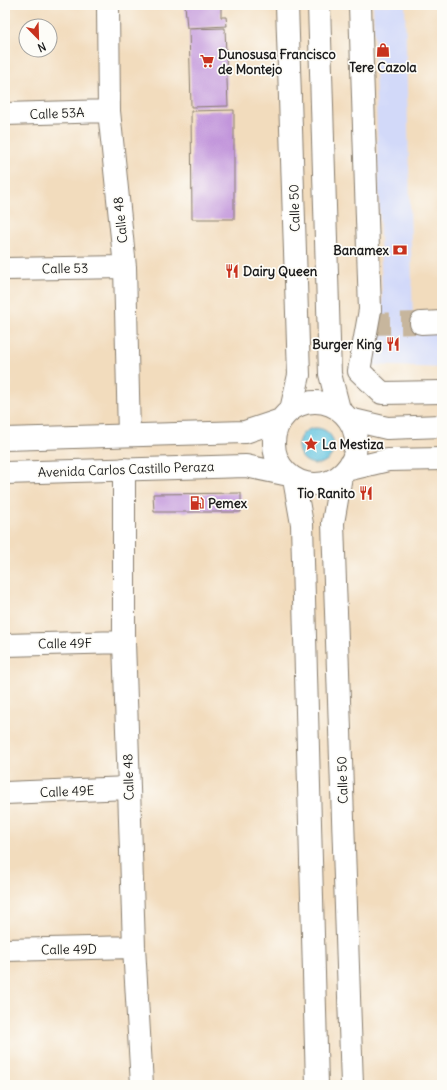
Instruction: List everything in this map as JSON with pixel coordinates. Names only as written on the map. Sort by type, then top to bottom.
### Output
[{"type":"main road","name":"Calle 48","points":[[108,5],[109,111],[125,267],[129,435]]},
{"type":"main road","name":"Calle 50","points":[[286,415],[299,375],[288,5]]},
{"type":"main road","points":[[319,5],[330,374],[344,414],[356,434],[357,442],[353,460],[344,473]]},
{"type":"main road","points":[[360,5],[370,310],[359,371],[382,393],[442,392]]},
{"type":"main road","name":"Calle 53A","points":[[5,114],[109,111]]},
{"type":"main road","name":"Calle 53","points":[[5,269],[125,267]]},
{"type":"main road","points":[[5,439],[245,432],[286,415],[303,404],[311,402],[326,403],[344,414],[387,428],[442,426]]},
{"type":"main road","points":[[286,415],[276,429],[274,451],[284,470],[291,477],[307,484],[321,484],[328,482],[344,473],[388,460],[442,459]]},
{"type":"main road","name":"Avenida Carlos Castillo Peraza","points":[[5,473],[246,466],[291,477]]},
{"type":"main road","name":"Calle 48","points":[[124,469],[124,642],[128,788],[134,947],[142,1085]]},
{"type":"main road","name":"Calle 50","points":[[344,473],[333,523],[352,1085]]},
{"type":"main road","points":[[291,477],[302,524],[317,1085]]},
{"type":"main road","name":"Calle 49F","points":[[5,645],[124,642]]},
{"type":"main road","name":"Calle 49E","points":[[5,793],[128,788]]},
{"type":"main road","name":"Calle 49D","points":[[5,950],[134,947]]},
{"type":"shaded area","points":[[373,5],[405,5],[413,323],[442,323],[442,368],[371,365],[371,332],[383,330]]},
{"type":"water","points":[[320,428],[329,433],[333,439],[333,453],[329,459],[320,464],[312,464],[303,459],[299,453],[298,442],[303,433],[309,429]]},
{"type":"building","points":[[185,5],[221,5],[221,17],[226,17],[227,26],[187,28]]},
{"type":"building","points":[[225,28],[228,106],[191,107],[189,29]]},
{"type":"building","points":[[234,110],[234,219],[192,219],[191,111]]},
{"type":"building","name":"Pemex","points":[[241,493],[241,512],[154,512],[153,494]]},
{"type":"tunnel","points":[[368,324],[421,323]]},
{"type":"place","name":"Tere Cazola","points":[[383,50]]},
{"type":"place","name":"Dunosusa Francisco de Montejo","points":[[207,61]]},
{"type":"place","name":"Banamex","points":[[400,250]]},
{"type":"place","name":"Dairy Queen","points":[[232,271]]},
{"type":"place","name":"Burger King","points":[[393,344]]},
{"type":"place","name":"La Mestiza","points":[[311,444]]},
{"type":"place","name":"Tio Ranito","points":[[366,493]]},
{"type":"place","name":"Pemex","points":[[197,503]]}]
